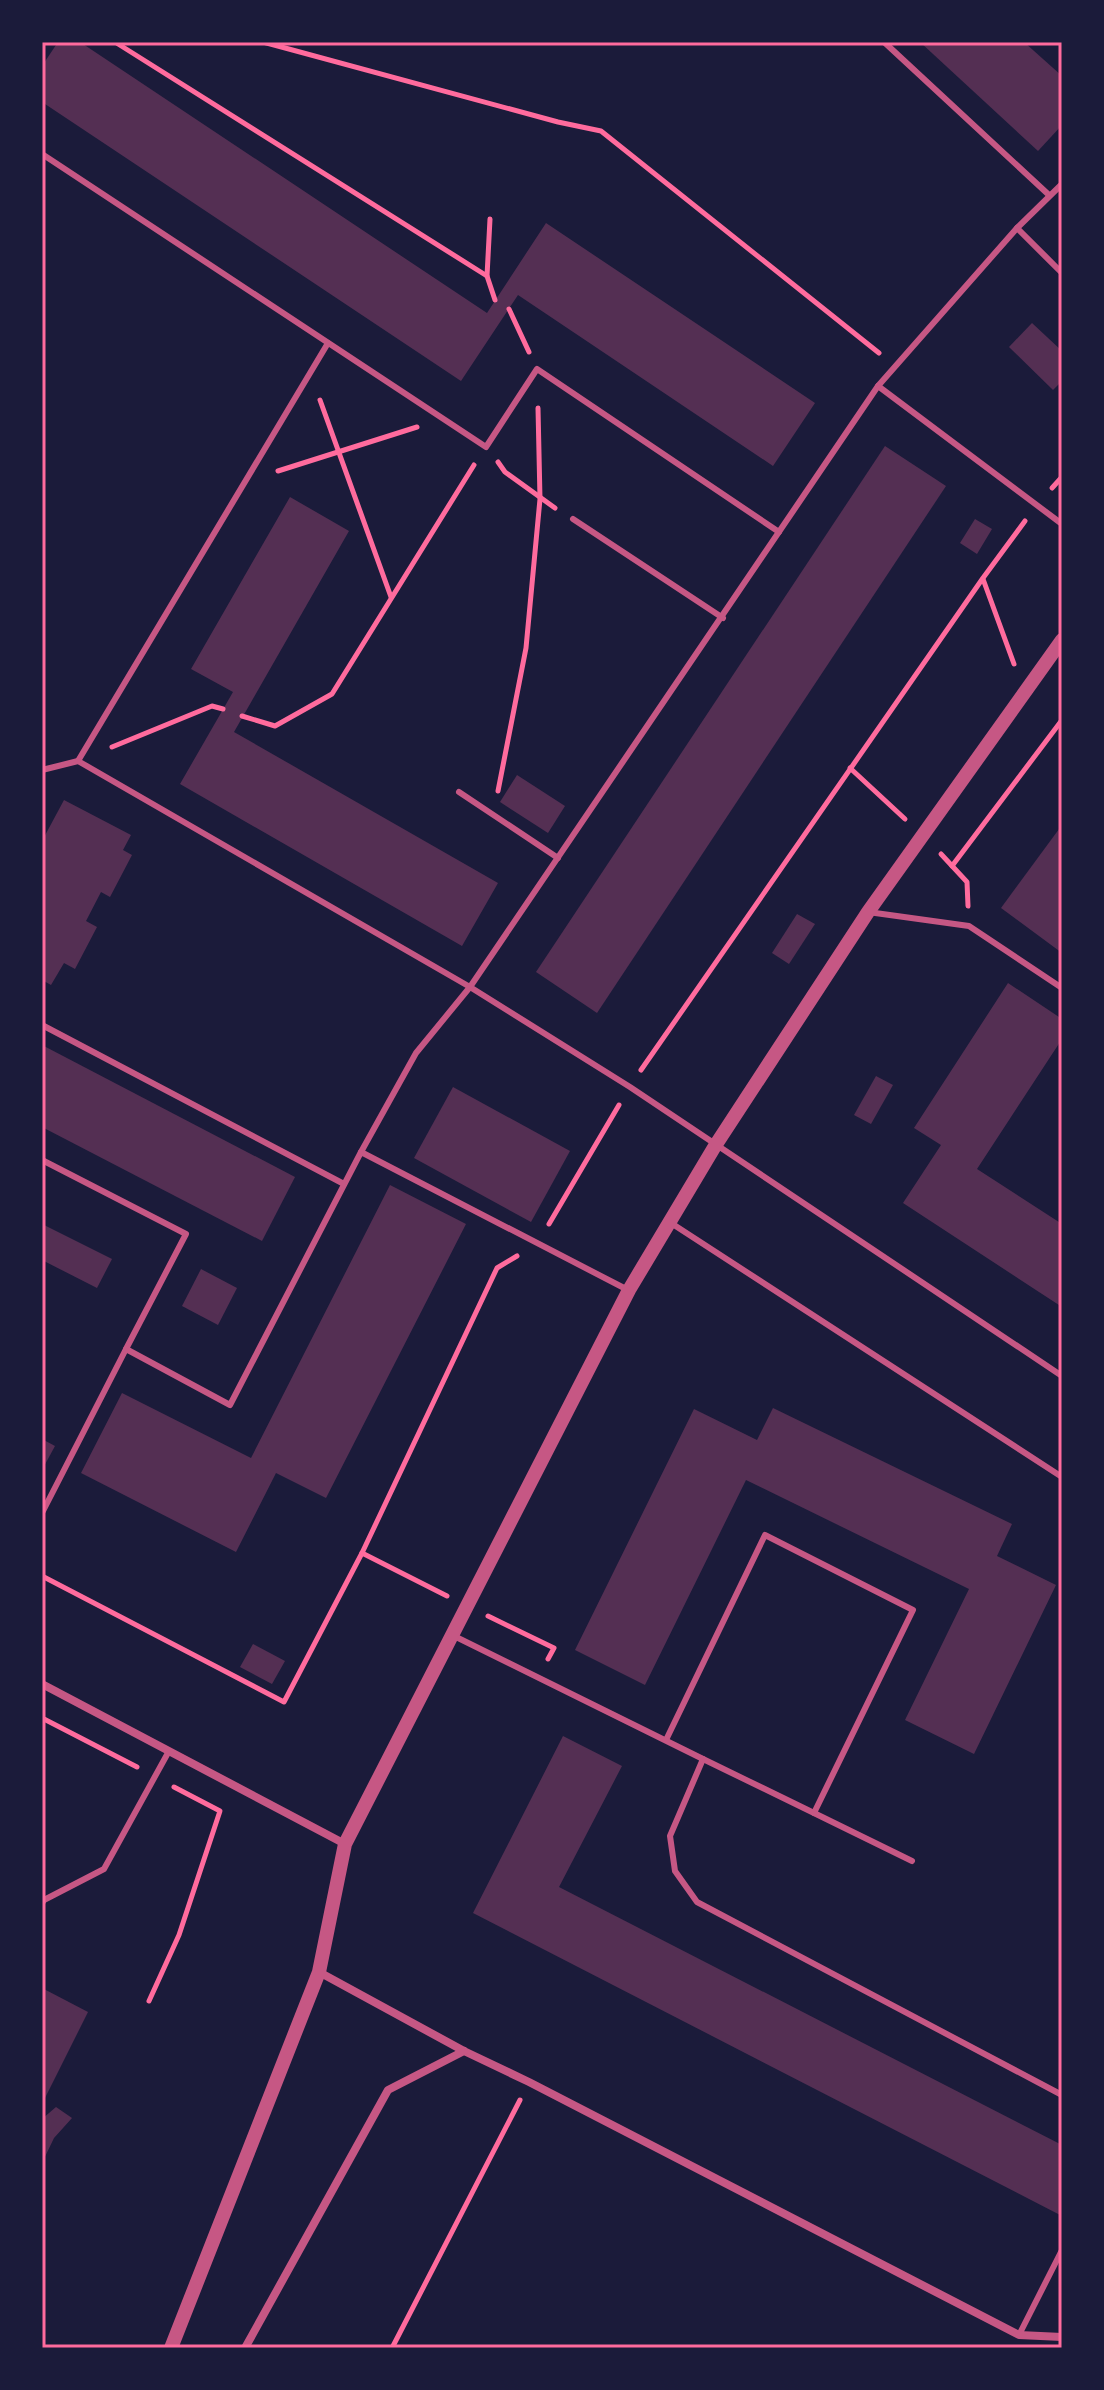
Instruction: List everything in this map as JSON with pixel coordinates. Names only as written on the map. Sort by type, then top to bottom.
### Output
[{"type":"street","points":[[171,2348],[319,1972],[345,1844],[629,1290],[715,1146],[868,912],[1062,640]]},
{"type":"street","points":[[42,1684],[345,1844]]},
{"type":"street","points":[[319,1972],[464,2051],[1019,2335],[1062,2337]]},
{"type":"street","points":[[245,2348],[388,2090],[464,2051]]},
{"type":"lane","points":[[884,42],[1049,195]]},
{"type":"lane","points":[[42,154],[486,447],[537,369],[779,532]]},
{"type":"lane","points":[[126,1349],[230,1405],[344,1184],[416,1053],[470,987],[878,386],[1017,228],[1062,184]]},
{"type":"lane","points":[[1017,228],[1062,273]]},
{"type":"lane","points":[[78,761],[328,343]]},
{"type":"lane","points":[[878,386],[1062,524]]},
{"type":"lane","points":[[573,519],[723,618]]},
{"type":"lane","points":[[42,770],[78,761],[470,987],[630,1087],[1062,1376]]},
{"type":"lane","points":[[459,792],[558,858]]},
{"type":"lane","points":[[868,912],[969,926],[1062,988]]},
{"type":"lane","points":[[42,1025],[344,1184]]},
{"type":"lane","points":[[361,1152],[629,1290]]},
{"type":"lane","points":[[42,1160],[186,1234],[42,1513]]},
{"type":"lane","points":[[668,1221],[1062,1477]]},
{"type":"lane","points":[[666,1740],[765,1535],[913,1610],[814,1813]]},
{"type":"lane","points":[[452,1635],[912,1861]]},
{"type":"lane","points":[[42,1903],[104,1869],[169,1751]]},
{"type":"lane","points":[[703,1759],[670,1836],[675,1871],[697,1902],[1062,2095]]},
{"type":"lane","points":[[1019,2335],[1062,2250]]},
{"type":"path","points":[[115,42],[487,276]]},
{"type":"path","points":[[263,42],[601,131],[896,366]]},
{"type":"path","points":[[490,219],[487,276],[495,300]]},
{"type":"path","points":[[494,815],[526,648],[540,499],[537,369],[509,309]]},
{"type":"path","points":[[310,372],[391,598]]},
{"type":"path","points":[[247,480],[444,419]]},
{"type":"path","points":[[242,716],[275,726],[332,694],[486,447],[505,472],[573,519]]},
{"type":"path","points":[[42,1576],[284,1702],[362,1553],[497,1268],[538,1243],[630,1087],[983,578],[1062,477]]},
{"type":"path","points":[[983,578],[1024,692]]},
{"type":"path","points":[[78,761],[212,706],[223,709]]},
{"type":"path","points":[[952,866],[1062,720]]},
{"type":"path","points":[[42,1718],[220,1811],[179,1935],[149,2001]]},
{"type":"path","points":[[392,2348],[529,2082]]},
{"type":"building","points":[[58,42],[80,42],[487,313],[546,223],[815,403],[773,466],[518,295],[461,381],[42,102],[42,66]]},
{"type":"building","points":[[920,42],[1024,42],[1062,76],[1062,125],[1038,151]]},
{"type":"building","points":[[1032,323],[1062,351],[1062,381],[1053,390],[1009,347]]},
{"type":"building","points":[[885,446],[946,486],[597,1013],[536,972]]},
{"type":"building","points":[[290,497],[349,531],[234,732],[498,883],[462,946],[180,784],[233,692],[191,669]]},
{"type":"building","points":[[975,519],[992,529],[977,554],[960,543]]},
{"type":"building","points":[[517,775],[565,806],[548,833],[500,802]]},
{"type":"building","points":[[64,800],[131,835],[123,850],[132,855],[110,897],[101,892],[86,921],[97,927],[75,969],[64,963],[51,985],[42,980],[42,841]]},
{"type":"building","points":[[1062,825],[1062,953],[1001,908]]},
{"type":"building","points":[[797,914],[815,924],[789,964],[772,953]]},
{"type":"building","points":[[1008,983],[1062,1019],[1062,1039],[977,1169],[1062,1224],[1062,1307],[903,1203],[941,1145],[914,1128]]},
{"type":"building","points":[[42,1045],[295,1177],[262,1241],[42,1127]]},
{"type":"building","points":[[876,1076],[893,1085],[871,1124],[854,1115]]},
{"type":"building","points":[[453,1087],[570,1151],[531,1222],[414,1158]]},
{"type":"building","points":[[390,1185],[466,1224],[326,1498],[276,1473],[236,1552],[81,1473],[122,1393],[251,1458]]},
{"type":"building","points":[[42,1224],[112,1259],[97,1288],[42,1260]]},
{"type":"building","points":[[201,1269],[237,1288],[218,1325],[182,1306]]},
{"type":"building","points":[[773,1408],[1012,1524],[997,1556],[1056,1585],[974,1754],[905,1720],[969,1589],[746,1480],[645,1685],[575,1650],[694,1409],[757,1440]]},
{"type":"building","points":[[42,1439],[55,1446],[42,1470]]},
{"type":"building","points":[[253,1644],[285,1661],[272,1684],[240,1667]]},
{"type":"building","points":[[563,1736],[622,1766],[559,1887],[1062,2145],[1062,2216],[473,1913]]},
{"type":"building","points":[[42,1988],[88,2012],[42,2104]]},
{"type":"building","points":[[56,2107],[72,2118],[54,2138],[42,2163],[42,2119]]}]
